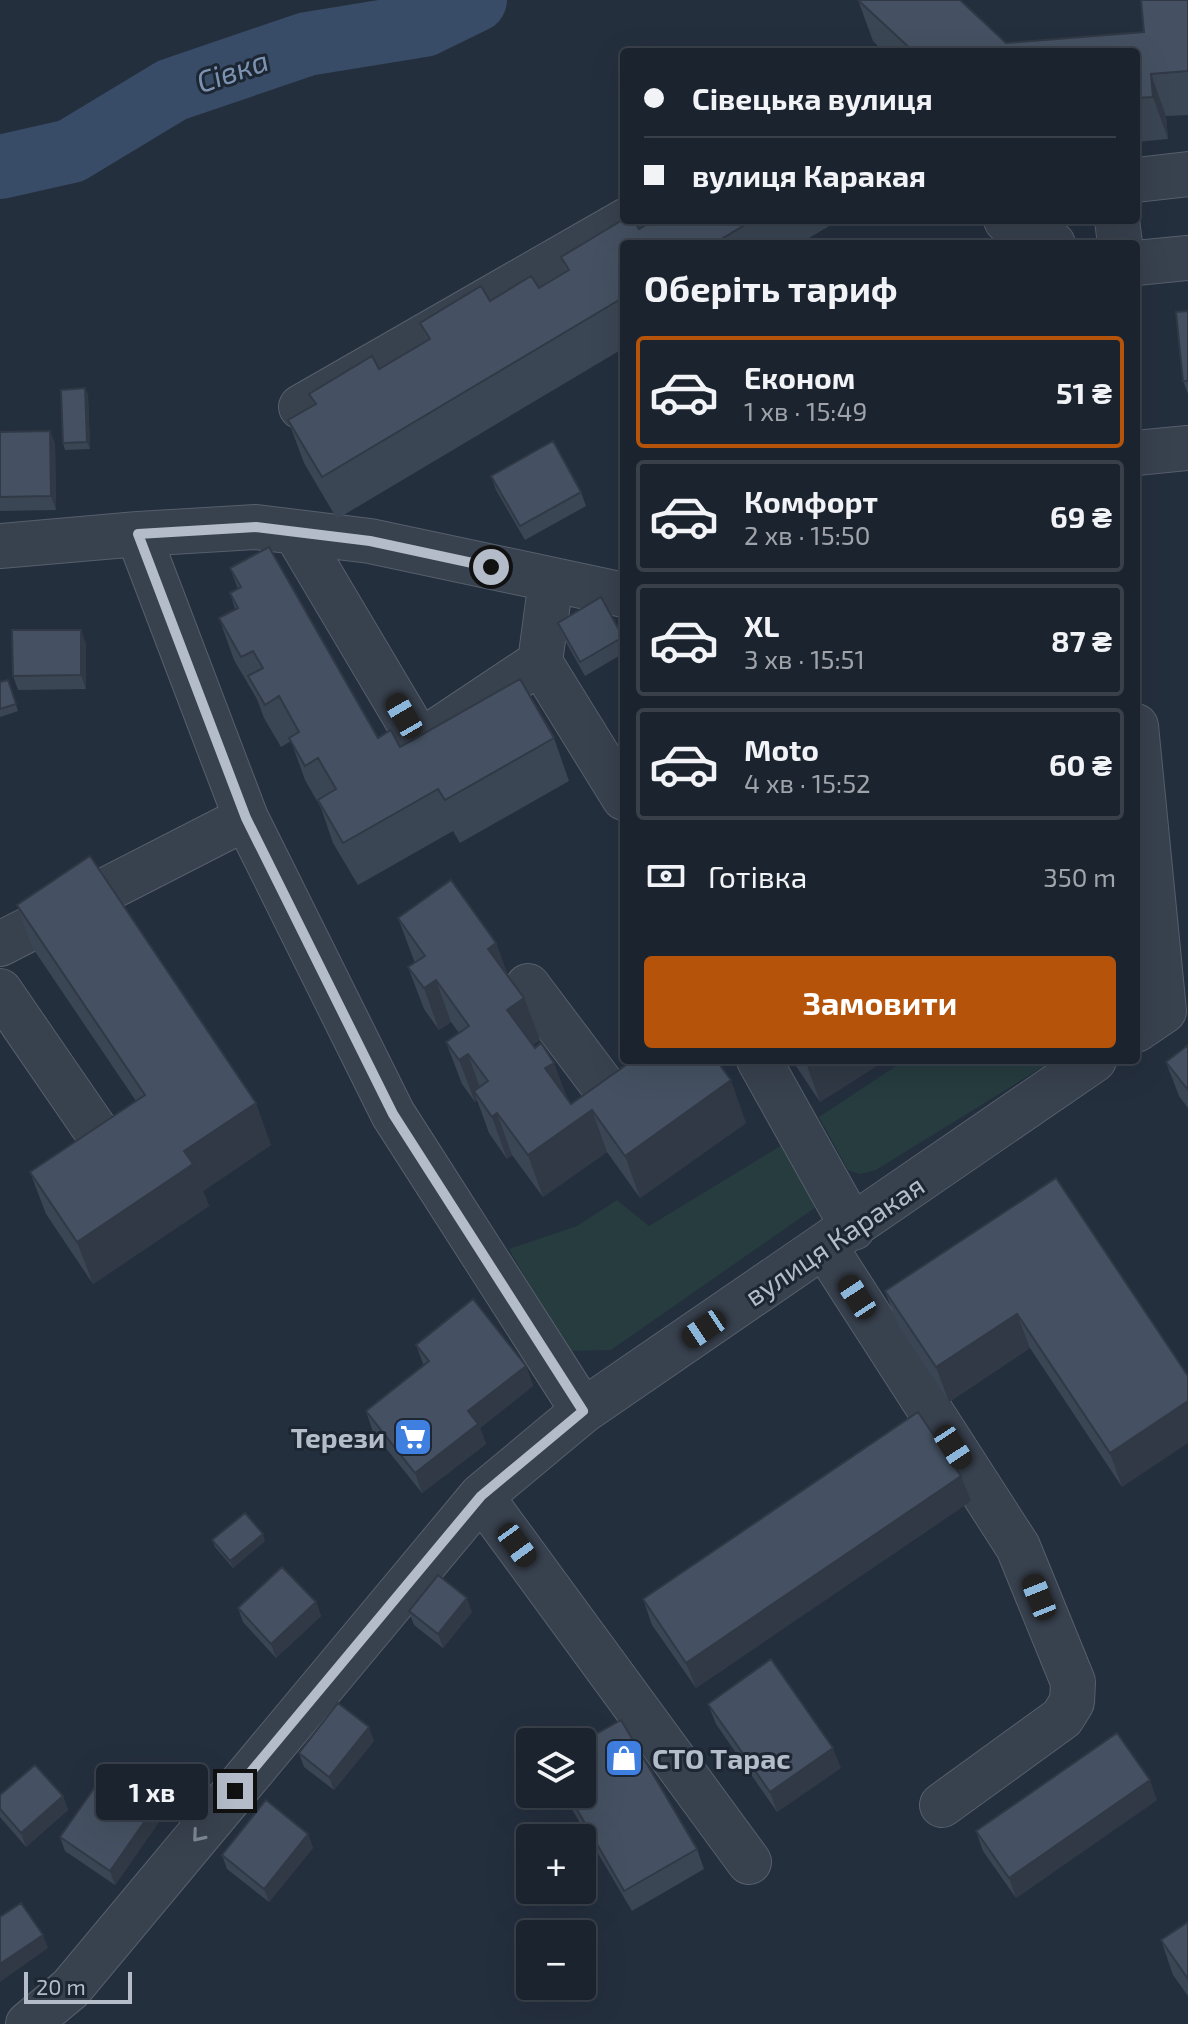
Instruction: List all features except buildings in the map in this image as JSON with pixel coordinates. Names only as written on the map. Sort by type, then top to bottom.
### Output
[{"type":"street","points":[[1140,180],[1188,174]]},
{"type":"street","points":[[301,407],[620,224]]},
{"type":"street","points":[[1014,224],[1045,240]]},
{"type":"street","points":[[1140,263],[1188,258]]},
{"type":"street","points":[[1140,453],[1188,448]]},
{"type":"street","points":[[0,546],[256,527],[370,541],[620,594]]},
{"type":"street","points":[[296,533],[420,742],[540,662]]},
{"type":"street","points":[[138,534],[246,818],[393,1114],[583,1411]]},
{"type":"street","points":[[551,580],[540,662],[620,792]]},
{"type":"street","points":[[1140,769],[1163,1018]]},
{"type":"street","points":[[0,944],[246,818]]},
{"type":"street","points":[[528,986],[619,1107],[684,1064]]},
{"type":"street","points":[[0,991],[103,1141]]},
{"type":"street","points":[[761,1064],[839,1238],[1018,1547],[1073,1682],[1072,1702],[1062,1718],[942,1805]]},
{"type":"street","name":"вулиця Каракая","points":[[28,2024],[71,1988],[481,1496],[583,1411],[1088,1064]]},
{"type":"street","points":[[481,1496],[749,1862]]},
{"type":"green space","points":[[899,1064],[1048,1064],[876,1170],[860,1174],[848,1170],[819,1117]]},
{"type":"green space","points":[[787,1142],[815,1192],[816,1207],[611,1350],[566,1351],[509,1249],[577,1226],[617,1200],[649,1226]]},
{"type":"waterway","name":"Сівка","points":[[0,167],[71,151],[172,90],[307,44],[424,25],[475,0]]},
{"type":"place","name":"Терези","points":[[413,1437]]},
{"type":"place","name":"СТО Тарас","points":[[624,1758]]},
{"type":"route","points":[[235,1791],[481,1496],[583,1411],[393,1114],[246,818],[138,534],[256,527],[370,541],[491,567]]}]
